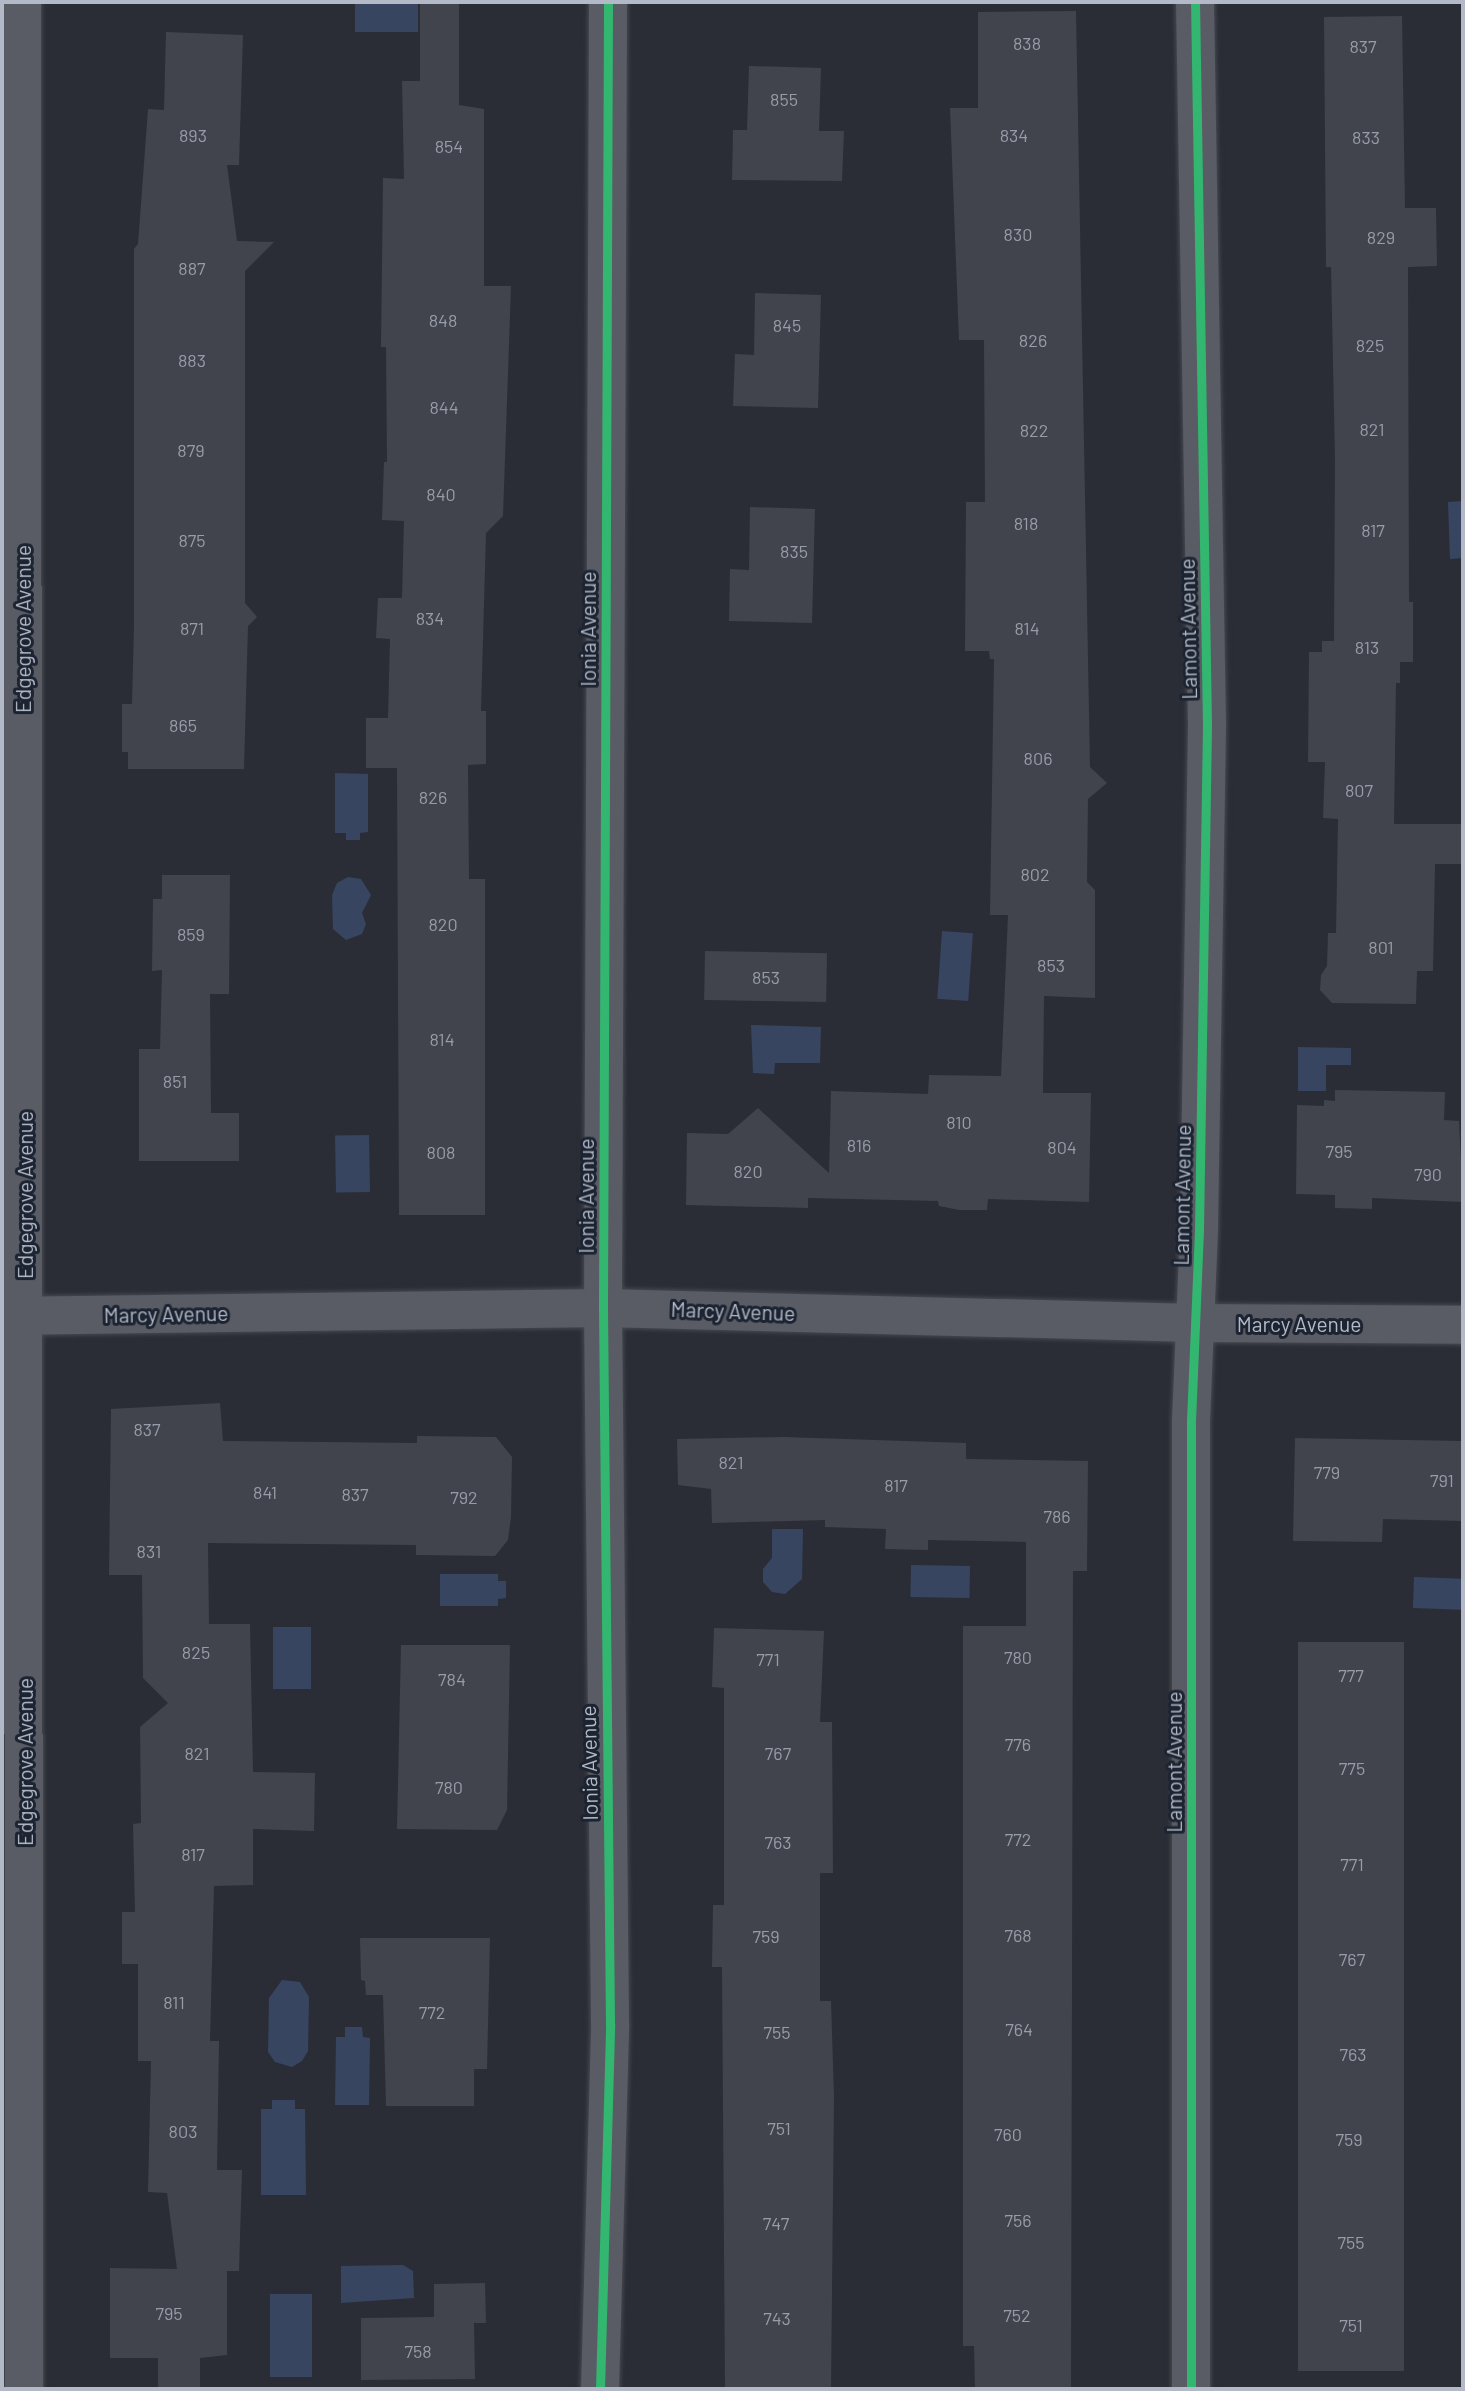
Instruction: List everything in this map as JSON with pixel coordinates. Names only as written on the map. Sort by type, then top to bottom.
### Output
[{"type":"street","name":"Edgegrove Avenue","points":[[22,2],[13,1316],[24,2389]]},
{"type":"street","name":"Ionia Avenue","points":[[600,2389],[610,2024],[603,1308],[608,2]]},
{"type":"street","name":"Lamont Avenue","points":[[1191,2389],[1191,1448],[1207,725],[1195,2]]},
{"type":"street","name":"Marcy Avenue","points":[[13,1316],[603,1308],[1195,1323],[1463,1325]]},
{"type":"water","points":[[355,2],[418,2],[418,32],[355,32]]},
{"type":"water","points":[[1463,501],[1463,558],[1450,559],[1448,502]]},
{"type":"water","points":[[335,773],[368,774],[368,832],[360,833],[360,840],[346,840],[346,833],[335,833]]},
{"type":"water","points":[[348,877],[361,879],[371,895],[362,913],[366,924],[362,934],[346,940],[333,929],[332,895],[337,883]]},
{"type":"water","points":[[942,931],[973,933],[968,1001],[937,999]]},
{"type":"water","points":[[751,1025],[821,1027],[820,1063],[775,1063],[774,1074],[753,1073]]},
{"type":"water","points":[[1298,1047],[1351,1048],[1351,1065],[1326,1065],[1326,1091],[1298,1091]]},
{"type":"water","points":[[369,1135],[370,1192],[336,1193],[335,1136]]},
{"type":"water","points":[[772,1529],[803,1529],[802,1579],[785,1594],[772,1592],[763,1582],[763,1569],[772,1558]]},
{"type":"water","points":[[911,1565],[970,1566],[969,1598],[910,1597]]},
{"type":"water","points":[[440,1574],[498,1574],[498,1581],[506,1581],[506,1598],[498,1599],[498,1606],[440,1606]]},
{"type":"water","points":[[1414,1577],[1463,1579],[1462,1610],[1413,1608]]},
{"type":"water","points":[[273,1627],[311,1627],[311,1689],[273,1689]]},
{"type":"water","points":[[282,1980],[300,1982],[309,1997],[308,2051],[302,2061],[292,2067],[275,2062],[268,2052],[269,1998]]},
{"type":"water","points":[[345,2027],[362,2027],[363,2037],[370,2038],[369,2105],[335,2105],[336,2037],[345,2037]]},
{"type":"water","points":[[272,2100],[295,2100],[295,2109],[305,2109],[306,2195],[261,2195],[261,2109],[272,2109]]},
{"type":"water","points":[[403,2265],[413,2271],[414,2298],[341,2303],[341,2266]]},
{"type":"water","points":[[270,2294],[312,2294],[312,2377],[270,2377]]},
{"type":"building","points":[[420,2],[459,2],[459,105],[484,109],[484,286],[511,286],[503,516],[486,533],[481,711],[486,711],[486,764],[468,765],[469,879],[485,879],[485,1215],[399,1215],[397,768],[366,768],[366,718],[388,718],[390,639],[376,638],[378,598],[402,598],[404,521],[382,520],[384,462],[387,462],[386,347],[381,347],[383,178],[404,179],[402,81],[420,81]]},
{"type":"building","points":[[1076,11],[1090,767],[1107,783],[1088,799],[1087,882],[1095,890],[1095,998],[1044,996],[1043,1093],[1091,1093],[1089,1202],[988,1199],[987,1210],[959,1210],[939,1206],[938,1201],[808,1198],[808,1208],[686,1205],[687,1133],[728,1134],[758,1108],[829,1173],[831,1091],[928,1094],[929,1075],[1001,1076],[1008,915],[990,915],[994,659],[990,659],[989,651],[965,651],[966,502],[985,502],[984,340],[959,340],[950,108],[978,108],[978,12]]},
{"type":"building","points":[[1402,16],[1405,208],[1436,208],[1437,266],[1408,267],[1409,602],[1413,602],[1413,662],[1400,662],[1400,683],[1396,683],[1394,824],[1463,824],[1463,864],[1435,864],[1433,971],[1417,971],[1416,1004],[1332,1003],[1320,990],[1321,975],[1327,966],[1328,933],[1336,933],[1338,819],[1323,818],[1325,762],[1308,762],[1309,652],[1322,652],[1322,641],[1334,641],[1335,459],[1331,267],[1326,267],[1324,17]]},
{"type":"building","points":[[166,32],[243,35],[239,165],[227,165],[237,241],[274,242],[245,271],[245,603],[257,617],[248,626],[244,769],[128,769],[128,752],[122,752],[122,704],[132,704],[134,625],[134,249],[138,244],[148,109],[164,110]]},
{"type":"building","points":[[749,66],[821,68],[819,131],[844,131],[842,181],[732,180],[733,130],[747,130]]},
{"type":"building","points":[[755,293],[821,295],[818,408],[733,406],[735,354],[754,355]]},
{"type":"building","points":[[750,507],[815,509],[812,623],[729,621],[730,569],[749,570]]},
{"type":"building","points":[[162,875],[230,875],[229,994],[210,994],[211,1113],[239,1113],[239,1161],[139,1161],[139,1049],[160,1049],[162,970],[152,971],[153,899],[162,899]]},
{"type":"building","points":[[705,951],[827,953],[826,1002],[704,1000]]},
{"type":"building","points":[[1335,1090],[1445,1092],[1444,1120],[1459,1121],[1463,1202],[1372,1198],[1372,1209],[1335,1208],[1335,1195],[1296,1194],[1297,1105],[1324,1106],[1324,1100],[1335,1101]]},
{"type":"building","points":[[220,1403],[223,1441],[417,1443],[417,1436],[496,1437],[512,1457],[511,1517],[508,1540],[495,1556],[416,1555],[416,1545],[208,1543],[209,1624],[250,1624],[253,1772],[315,1773],[314,1831],[253,1829],[253,1885],[214,1886],[210,2041],[219,2041],[217,2170],[242,2170],[239,2271],[227,2271],[227,2355],[200,2358],[200,2389],[158,2389],[158,2358],[110,2358],[110,2268],[177,2269],[167,2193],[148,2192],[151,2061],[138,2061],[138,1964],[122,1964],[122,1912],[135,1912],[133,1824],[141,1823],[140,1727],[168,1703],[143,1678],[142,1575],[109,1575],[111,1409]]},
{"type":"building","points":[[784,1437],[966,1443],[966,1459],[1088,1461],[1087,1571],[1073,1571],[1071,2389],[975,2389],[974,2346],[963,2346],[963,1626],[1026,1626],[1026,1542],[928,1540],[928,1550],[885,1549],[886,1529],[825,1527],[825,1520],[712,1523],[711,1489],[678,1485],[677,1439]]},
{"type":"building","points":[[1295,1438],[1463,1441],[1463,1521],[1383,1519],[1382,1542],[1293,1541]]},
{"type":"building","points":[[714,1628],[824,1631],[820,1722],[832,1722],[833,1873],[820,1873],[820,2001],[831,2001],[834,2096],[831,2389],[725,2389],[722,1967],[712,1967],[713,1905],[724,1905],[724,1688],[712,1687]]},
{"type":"building","points":[[1298,1642],[1404,1642],[1404,2371],[1298,2371]]},
{"type":"building","points":[[401,1645],[510,1645],[507,1810],[497,1830],[397,1829]]},
{"type":"building","points":[[360,1938],[490,1938],[487,2069],[474,2069],[474,2106],[386,2106],[383,1995],[366,1995],[365,1981],[361,1980]]},
{"type":"building","points":[[485,2283],[486,2323],[474,2323],[475,2379],[361,2380],[361,2318],[434,2317],[434,2284]]},
{"type":"cycle path","points":[[600,2389],[610,2024],[603,1308],[608,2]]},
{"type":"cycle path","points":[[1191,2389],[1191,1421],[1199,1229],[1207,725],[1195,2]]}]
